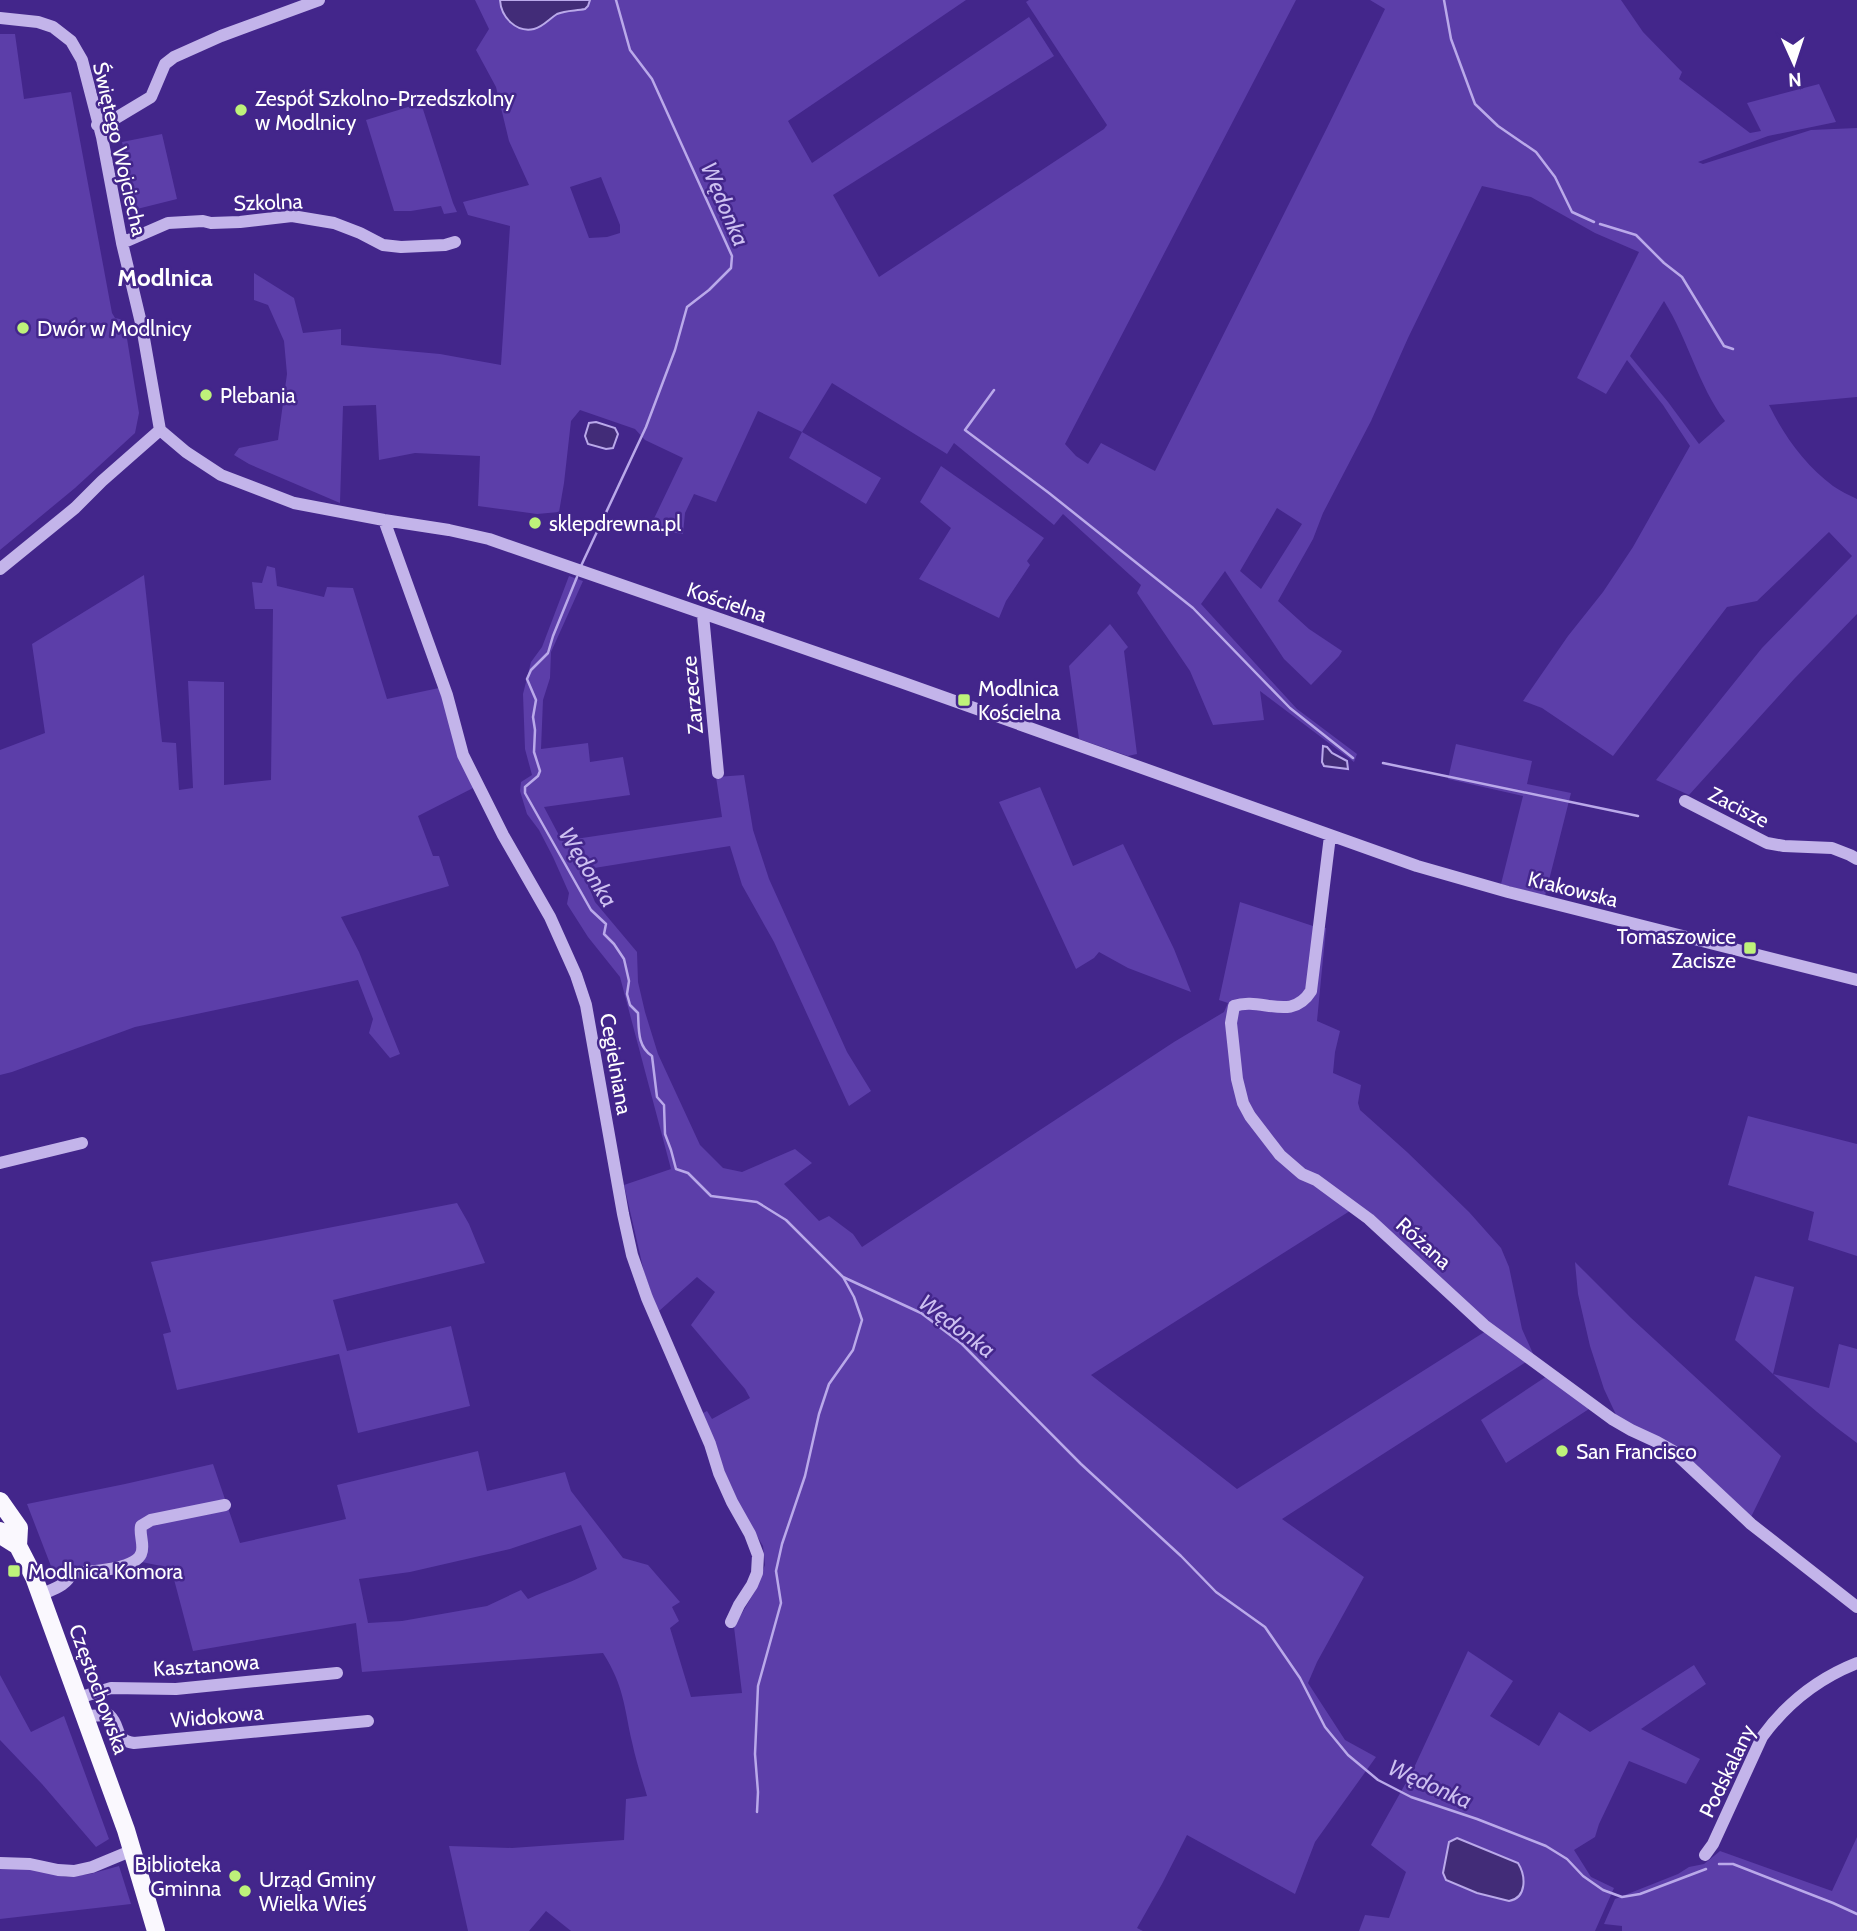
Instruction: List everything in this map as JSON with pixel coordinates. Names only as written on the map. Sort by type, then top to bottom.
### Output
[{"type":"main road","name":"Częstochowska","points":[[0,1501],[19,1528],[19,1545],[40,1595],[133,1850],[156,1931]]},
{"type":"main road","points":[[0,1531],[4,1537],[19,1545]]},
{"type":"street","points":[[97,125],[116,118],[152,97],[165,64],[174,57],[220,36],[319,0]]},
{"type":"street","name":"Świętego Wojciecha","points":[[0,18],[38,22],[53,27],[71,41],[82,60],[102,137],[122,243],[142,327],[160,430]]},
{"type":"street","name":"Szkolna","points":[[122,243],[169,223],[240,222],[292,216],[334,223],[383,245],[401,247],[455,242]]},
{"type":"street","points":[[0,569],[75,508],[160,430]]},
{"type":"street","name":"Kościelna","points":[[160,430],[222,475],[294,503],[489,539],[901,682],[1284,820]]},
{"type":"street","name":"Cegielniana","points":[[384,520],[447,695],[463,755],[503,835],[550,917],[576,975],[586,1005],[632,1255],[647,1298],[710,1444],[719,1473],[758,1555],[757,1573],[731,1622]]},
{"type":"street","name":"Zarzecze","points":[[703,615],[718,773]]},
{"type":"street","name":"Zacisze","points":[[1685,801],[1767,843],[1832,848],[1857,859]]},
{"type":"street","name":"Krakowska","points":[[1284,820],[1459,880],[1857,980]]},
{"type":"street","name":"Różana","points":[[1330,836],[1311,991],[1306,1000],[1283,1008],[1242,1003],[1234,1006],[1231,1023],[1237,1079],[1250,1116],[1280,1155],[1302,1174],[1316,1180],[1369,1219],[1484,1325],[1612,1419],[1673,1451],[1751,1524],[1857,1607]]},
{"type":"street","points":[[0,1163],[82,1143]]},
{"type":"street","points":[[40,1595],[68,1581],[72,1572],[99,1571],[136,1561],[142,1549],[141,1526],[151,1520],[225,1505]]},
{"type":"street","name":"Podskalany","points":[[1706,1855],[1762,1737],[1771,1724],[1804,1693],[1857,1663]]},
{"type":"street","name":"Kasztanowa","points":[[78,1698],[111,1688],[176,1689],[337,1673]]},
{"type":"street","name":"Widokowa","points":[[85,1716],[109,1715],[124,1742],[134,1743],[368,1721]]},
{"type":"street","points":[[0,1863],[30,1864],[74,1871],[92,1867],[133,1850]]},
{"type":"shaded area","points":[[475,0],[966,0],[788,121],[812,163],[1029,17],[1054,56],[833,195],[879,277],[1107,125],[1026,2],[1029,0],[1296,0],[1065,444],[1088,464],[1101,443],[1155,471],[1385,9],[1370,0],[1621,0],[1643,32],[1682,72],[1679,79],[1750,133],[1761,131],[1747,103],[1819,84],[1836,122],[1768,136],[1698,162],[1703,164],[1811,130],[1857,128],[1857,397],[1769,405],[1788,439],[1813,469],[1833,486],[1857,499],[1857,614],[1689,795],[1656,780],[1762,648],[1852,556],[1829,532],[1757,601],[1727,607],[1613,756],[1542,708],[1523,701],[1633,547],[1690,446],[1663,405],[1627,360],[1606,394],[1577,378],[1639,252],[1595,233],[1531,197],[1482,186],[1371,421],[1323,513],[1313,539],[1278,601],[1309,629],[1342,651],[1339,656],[1311,685],[1284,659],[1225,571],[1201,604],[1297,709],[1357,754],[1354,762],[1260,691],[1264,720],[1213,725],[1190,671],[1137,593],[1141,585],[1063,514],[1054,525],[954,443],[947,454],[832,383],[802,432],[758,411],[716,502],[694,494],[685,513],[683,534],[649,529],[683,458],[645,440],[635,429],[580,410],[571,421],[559,512],[537,514],[478,506],[480,456],[415,453],[379,460],[376,405],[343,406],[340,503],[249,464],[234,455],[239,448],[278,440],[287,374],[284,341],[268,305],[254,300],[254,273],[294,298],[303,333],[341,329],[341,345],[440,354],[501,365],[510,226],[468,215],[463,202],[529,185],[509,141],[496,87],[476,50],[489,29]],"holes":[[[601,177],[620,225],[620,233],[589,238],[570,187]],[[1664,301],[1707,392],[1725,421],[1699,444],[1630,356]],[[1277,508],[1302,524],[1261,589],[1240,571]]]},
{"type":"shaded area","points":[[500,0],[590,0],[585,9],[557,14],[540,27],[527,30],[521,29],[506,18]]},
{"type":"shaded area","points":[[0,34],[15,34],[24,99],[71,92],[112,313],[115,318],[124,320],[139,413],[135,433],[75,488],[0,550]]},
{"type":"shaded area","points":[[421,103],[457,212],[444,214],[441,206],[394,211],[366,120]]},
{"type":"shaded area","points":[[162,134],[177,199],[137,209],[122,142]]},
{"type":"shaded area","points":[[596,422],[615,428],[618,434],[613,448],[588,444],[585,436],[589,423]]},
{"type":"shaded area","points":[[802,432],[881,478],[866,504],[789,458]]},
{"type":"shaded area","points":[[941,466],[1044,538],[1027,561],[1030,565],[1006,601],[999,618],[919,579],[951,528],[920,502]]},
{"type":"shaded area","points":[[267,566],[275,568],[277,586],[324,597],[327,587],[353,588],[387,699],[439,688],[475,787],[418,816],[433,856],[439,856],[449,886],[341,917],[359,952],[400,1054],[390,1058],[369,1033],[373,1019],[358,980],[135,1027],[0,1075],[0,750],[45,733],[32,644],[144,575],[162,742],[176,743],[179,790],[193,788],[188,681],[224,682],[224,785],[271,780],[273,609],[255,609],[252,582],[262,583]]},
{"type":"shaded area","points":[[569,576],[583,581],[551,652],[550,678],[543,700],[541,749],[588,743],[590,762],[623,757],[630,795],[544,807],[562,841],[722,817],[716,777],[744,775],[753,830],[769,879],[847,1052],[871,1091],[849,1106],[774,942],[742,885],[730,846],[582,870],[595,902],[637,952],[638,982],[658,1054],[700,1145],[723,1168],[742,1172],[795,1149],[812,1163],[784,1184],[819,1221],[829,1216],[853,1234],[862,1247],[1224,1012],[1228,1003],[1219,1000],[1240,902],[1326,928],[1317,1021],[1340,1031],[1333,1073],[1361,1085],[1358,1103],[1360,1110],[1469,1212],[1501,1248],[1509,1267],[1522,1329],[1535,1358],[1489,1324],[1353,1209],[1091,1375],[1237,1489],[1486,1331],[1529,1360],[1282,1519],[1364,1577],[1308,1683],[1345,1740],[1376,1757],[1315,1842],[1295,1894],[1187,1835],[1137,1928],[1143,1931],[571,1931],[546,1911],[529,1931],[468,1931],[449,1846],[512,1848],[624,1840],[626,1799],[647,1796],[619,1686],[603,1653],[362,1672],[356,1623],[193,1651],[171,1568],[127,1559],[54,1574],[27,1504],[213,1464],[240,1543],[346,1519],[337,1485],[478,1451],[487,1491],[565,1472],[571,1491],[623,1558],[648,1565],[680,1602],[672,1607],[679,1621],[670,1628],[691,1697],[742,1693],[734,1627],[755,1591],[765,1565],[763,1546],[735,1499],[703,1413],[707,1411],[712,1419],[750,1398],[691,1325],[715,1292],[697,1277],[658,1312],[644,1272],[624,1185],[671,1169],[620,977],[588,937],[567,904],[569,893],[539,830],[527,814],[520,791],[521,782],[532,775],[525,749],[523,694],[531,662],[542,647]],"holes":[[[581,1525],[597,1569],[528,1599],[521,1590],[487,1606],[402,1621],[368,1623],[359,1579],[410,1572],[510,1549]]]},
{"type":"shaded area","points":[[1110,624],[1128,647],[1124,651],[1137,754],[1128,756],[1079,739],[1069,666]]},
{"type":"shaded area","points":[[1456,744],[1532,761],[1527,784],[1571,793],[1545,896],[1501,884],[1523,796],[1448,779]]},
{"type":"shaded area","points":[[1323,746],[1347,761],[1348,769],[1324,766]]},
{"type":"shaded area","points":[[1040,787],[1073,866],[1123,844],[1174,949],[1191,992],[1128,968],[1099,952],[1076,969],[999,802]]},
{"type":"shaded area","points":[[1748,1116],[1857,1144],[1857,1256],[1808,1240],[1814,1212],[1728,1185]]},
{"type":"shaded area","points":[[457,1203],[485,1263],[333,1300],[347,1351],[451,1326],[470,1406],[358,1433],[339,1354],[177,1390],[163,1334],[171,1332],[151,1262]]},
{"type":"shaded area","points":[[1575,1262],[1630,1317],[1781,1456],[1751,1517],[1618,1419],[1604,1389],[1590,1346],[1578,1294]]},
{"type":"shaded area","points":[[1755,1276],[1794,1287],[1773,1374],[1829,1388],[1839,1344],[1857,1349],[1857,1443],[1779,1380],[1735,1340]]},
{"type":"shaded area","points":[[1550,1374],[1592,1407],[1506,1463],[1481,1420]]},
{"type":"shaded area","points":[[1468,1651],[1513,1681],[1490,1716],[1539,1746],[1559,1712],[1590,1732],[1694,1665],[1706,1684],[1641,1729],[1700,1759],[1686,1784],[1629,1761],[1595,1837],[1574,1850],[1591,1877],[1614,1888],[1595,1931],[1359,1931],[1365,1915],[1389,1918],[1406,1872],[1371,1845],[1412,1772]]},
{"type":"shaded area","points":[[0,1675],[31,1732],[64,1716],[109,1839],[96,1847],[0,1740]]},
{"type":"shaded area","points":[[1857,1837],[1857,1931],[1622,1931],[1622,1926],[1604,1924],[1615,1899],[1689,1867],[1704,1864],[1720,1851],[1832,1891]]},
{"type":"shaded area","points":[[1457,1838],[1518,1863],[1523,1880],[1519,1896],[1509,1901],[1477,1893],[1446,1880],[1443,1873],[1449,1842]]},
{"type":"shaded area","points":[[119,1866],[131,1904],[0,1919],[0,1867],[66,1877]]},
{"type":"waterway","name":"Wędonka","points":[[581,566],[646,427],[675,350],[687,307],[731,268],[732,256],[652,79],[630,50],[616,0]]},
{"type":"waterway","points":[[1444,0],[1451,39],[1475,104],[1498,126],[1536,152],[1555,177],[1572,212],[1594,222]]},
{"type":"waterway","points":[[1600,224],[1636,235],[1682,277],[1724,346],[1733,349]]},
{"type":"waterway","points":[[994,390],[965,430],[1193,608],[1290,708],[1353,758]]},
{"type":"waterway","name":"Wędonka","points":[[577,577],[548,653],[531,670],[527,679],[536,700],[533,717],[534,752],[540,771],[525,787],[525,793],[591,910],[606,924],[604,934],[624,959],[629,981],[627,994],[630,1005],[638,1013],[641,1042],[652,1056],[657,1097],[664,1105],[665,1134],[676,1169],[688,1173],[711,1196],[757,1202],[786,1220],[843,1277],[921,1313],[962,1344],[1081,1464],[1216,1592],[1265,1627],[1300,1678],[1325,1727],[1348,1755],[1378,1780],[1411,1797],[1546,1846],[1567,1859],[1583,1876],[1603,1890],[1622,1897],[1640,1894],[1706,1869]]},
{"type":"waterway","points":[[1383,763],[1638,816]]},
{"type":"waterway","points":[[757,1812],[755,1754],[758,1686],[781,1603],[776,1571],[829,1384],[853,1350],[862,1320],[843,1277]]},
{"type":"waterway","name":"Wędonka","points":[[1719,1864],[1733,1864],[1857,1914]]},
{"type":"place","name":"Zespół Szkolno-Przedszkolny w Modlnicy","points":[[241,110]]},
{"type":"place","name":"Dwór w Modlnicy","points":[[23,328]]},
{"type":"place","name":"Plebania","points":[[206,395]]},
{"type":"place","name":"sklepdrewna.pl","points":[[535,523]]},
{"type":"place","name":"Modlnica Kościelna","points":[[964,700]]},
{"type":"place","name":"Tomaszowice Zacisze","points":[[1750,948]]},
{"type":"place","name":"San Francisco","points":[[1562,1451]]},
{"type":"place","name":"Modlnica Komora","points":[[14,1571]]},
{"type":"place","name":"Biblioteka Gminna","points":[[235,1876]]},
{"type":"place","name":"Urząd Gminy Wielka Wieś","points":[[245,1891]]},
{"type":"district","name":"Modlnica","points":[[165,277]]}]
